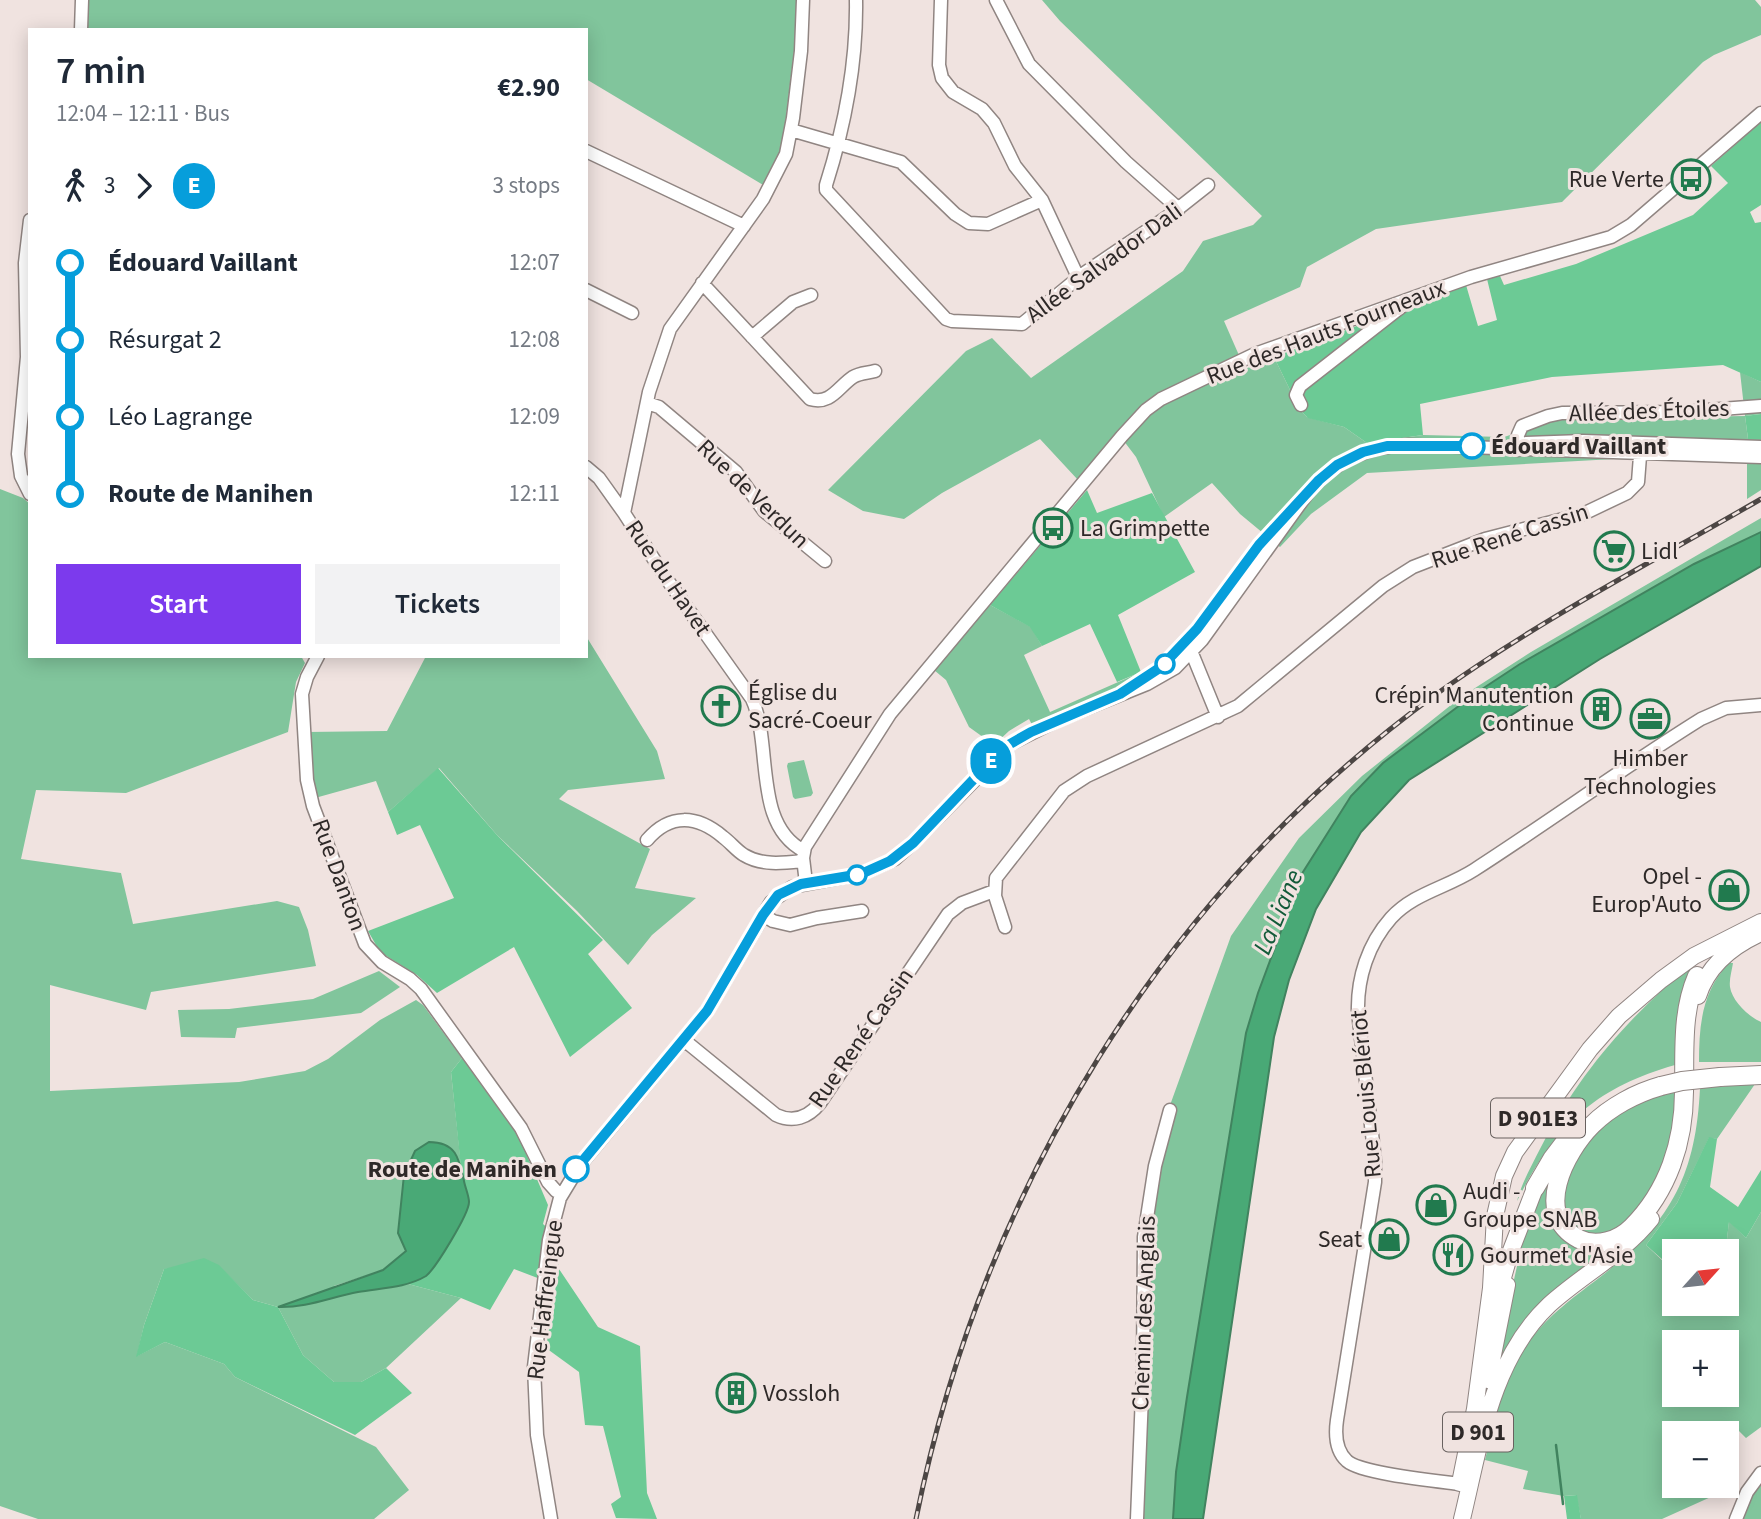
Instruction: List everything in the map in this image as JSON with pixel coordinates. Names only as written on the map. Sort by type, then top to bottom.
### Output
[{"type":"highway","name":"D 901E3","points":[[1660,1082],[1607,1112],[1592,1125],[1571,1152],[1557,1186],[1556,1206],[1560,1221],[1577,1238],[1600,1242],[1621,1236],[1644,1214],[1667,1177],[1682,1128],[1685,1022],[1691,993],[1698,976]]},
{"type":"highway","name":"D 901","points":[[1535,1188],[1561,1146],[1589,1116],[1624,1094],[1689,1073],[1761,1073]]},
{"type":"main road","name":"D 901E3","points":[[1698,976],[1718,950],[1757,928]]},
{"type":"main road","name":"D 901E3","points":[[1475,1409],[1491,1288],[1495,1216],[1502,1183],[1511,1159],[1544,1110],[1614,1021],[1688,959],[1757,928]]},
{"type":"main road","points":[[1462,1519],[1490,1408],[1513,1350],[1533,1322],[1549,1306],[1637,1234],[1657,1210],[1672,1185],[1683,1158],[1689,1130],[1693,1030],[1700,992],[1707,975],[1722,957],[1757,928]]},
{"type":"main road","name":"D 901","points":[[1453,1519],[1499,1291],[1535,1188]]},
{"type":"main road","name":"D 901","points":[[1462,1519],[1509,1274],[1523,1218]]},
{"type":"street","points":[[80,28],[82,0]]},
{"type":"street","name":"Rue du Havet","points":[[803,0],[801,51],[791,130],[784,159],[744,226],[670,329],[647,403],[624,513],[666,578],[749,695],[759,720],[776,823],[785,837],[804,856]]},
{"type":"street","name":"Allée Salvador Dali","points":[[856,0],[855,40],[845,119],[826,190],[946,319],[1022,324],[1078,277],[1179,209],[1208,185]]},
{"type":"street","points":[[941,0],[939,60],[942,78],[953,92],[989,116],[1015,166],[1042,200],[1078,277]]},
{"type":"street","points":[[996,0],[1029,64],[1126,162],[1179,209]]},
{"type":"street","name":"Rue des Hauts Fourneaux","points":[[804,856],[841,788],[890,714],[1146,410],[1168,396],[1255,354],[1416,295],[1615,235],[1631,225],[1761,113]]},
{"type":"street","points":[[791,130],[839,142],[904,164],[955,214],[969,223],[988,224],[1042,200]]},
{"type":"street","points":[[588,152],[744,226]]},
{"type":"street","points":[[28,237],[25,263],[27,364],[18,454],[21,476],[28,490]]},
{"type":"street","points":[[702,283],[803,393],[815,401],[830,397],[856,376],[875,371]]},
{"type":"street","points":[[588,291],[632,313]]},
{"type":"street","points":[[752,337],[793,302],[811,295]]},
{"type":"street","points":[[1301,405],[1296,395],[1300,386],[1416,295]]},
{"type":"street","name":"Rue de Verdun","points":[[647,403],[659,407],[736,472],[764,511],[825,561]]},
{"type":"street","name":"Allée des Étoiles","points":[[1518,447],[1519,430],[1522,426],[1557,414],[1681,412],[1761,406]]},
{"type":"street","name":"Rue Haffreingue","points":[[551,1519],[537,1434],[534,1375],[550,1240],[557,1206],[580,1165],[710,1006],[763,915],[778,895],[792,887],[861,874],[895,859],[1010,744],[1031,732],[1160,678],[1189,647],[1276,540],[1314,485],[1331,470],[1368,450],[1408,445],[1518,447],[1567,440],[1641,448]]},
{"type":"street","points":[[1641,448],[1761,447]]},
{"type":"street","points":[[1641,448],[1758,458]]},
{"type":"street","name":"Rue René Cassin","points":[[684,1040],[776,1115],[788,1120],[806,1116],[820,1103],[948,914],[962,903],[994,891],[998,874],[1067,787],[1242,704],[1407,570],[1485,539],[1588,512],[1630,492],[1638,482],[1641,448]]},
{"type":"street","points":[[588,469],[600,478],[624,513]]},
{"type":"street","points":[[1189,647],[1218,717]]},
{"type":"street","name":"Rue Danton","points":[[317,658],[302,694],[308,786],[317,818],[363,941],[377,958],[421,989],[521,1128],[548,1182],[562,1193]]},
{"type":"street","name":"Rue Louis Blériot","points":[[1460,1484],[1357,1467],[1343,1457],[1336,1439],[1374,1188],[1374,1160],[1358,1012],[1359,988],[1366,960],[1383,928],[1409,902],[1474,870],[1706,716],[1732,707],[1761,705]]},
{"type":"street","points":[[647,840],[663,824],[692,820],[708,825],[744,855],[772,863],[804,856],[806,884]]},
{"type":"street","points":[[994,891],[1005,927]]},
{"type":"street","points":[[763,915],[773,921],[790,925],[862,911]]},
{"type":"street","name":"Chemin des Anglais","points":[[1136,1519],[1144,1237],[1155,1166],[1170,1110]]},
{"type":"street","points":[[1735,1519],[1744,1497],[1761,1473]]},
{"type":"shaded area","points":[[86,0],[796,0],[796,35],[782,150],[765,186],[588,80],[588,28],[86,28]]},
{"type":"shaded area","points":[[1042,0],[1755,0],[1761,7],[1761,35],[1703,62],[1562,202],[1376,229],[1307,267],[1300,287],[1224,321],[1245,369],[1274,357],[1295,405],[1307,417],[1344,427],[1367,443],[1423,435],[1504,437],[1558,419],[1745,416],[1748,439],[1761,439],[1761,490],[1747,499],[1747,462],[1614,459],[1367,473],[1311,514],[1280,547],[1240,514],[1212,483],[1164,517],[1136,457],[1117,432],[1078,480],[1040,439],[942,493],[904,519],[863,511],[828,490],[966,351],[992,338],[1031,378],[1183,271],[1203,241],[1253,225],[1262,216],[1060,21]]},
{"type":"shaded area","points":[[1761,122],[1761,205],[1750,212],[1755,223],[1761,222],[1761,382],[1723,365],[1552,377],[1420,404],[1423,435],[1367,443],[1344,427],[1308,418],[1295,405],[1274,357],[1466,285],[1478,326],[1497,320],[1487,279],[1500,276],[1504,285],[1576,264],[1693,215],[1728,183],[1711,166]]},
{"type":"shaded area","points":[[1740,372],[1761,382],[1761,414],[1745,416]]},
{"type":"shaded area","points":[[1761,414],[1761,439],[1748,439],[1745,416]]},
{"type":"shaded area","points":[[0,489],[28,502],[28,658],[302,658],[305,663],[296,682],[288,732],[126,793],[36,790],[21,859],[121,873],[133,924],[277,901],[299,907],[308,930],[316,966],[151,992],[146,1010],[50,985],[50,1091],[239,1082],[305,1071],[328,1059],[380,1020],[416,1000],[423,1005],[462,1058],[451,1072],[461,1165],[454,1151],[406,1251],[383,1270],[334,1286],[355,1292],[408,1284],[461,1298],[386,1368],[361,1382],[334,1382],[303,1355],[278,1307],[253,1300],[219,1266],[164,1269],[144,1325],[137,1356],[165,1342],[224,1364],[235,1377],[376,1447],[409,1490],[374,1519],[38,1519],[0,1506]]},
{"type":"shaded area","points":[[1087,490],[1097,513],[1152,493],[1195,572],[1118,615],[1141,672],[1117,682],[1090,624],[1042,646],[1030,627],[990,605]]},
{"type":"shaded area","points":[[1761,518],[1761,532],[1694,564],[1520,664],[1476,693],[1383,763],[1351,796],[1303,872],[1246,1033],[1187,1397],[1176,1472],[1173,1519],[1131,1519],[1141,1348],[1142,1244],[1160,1133],[1231,936],[1299,838],[1362,776],[1461,697],[1531,652]]},
{"type":"shaded area","name":"La Liane","points":[[1761,532],[1761,566],[1600,659],[1409,780],[1361,832],[1316,909],[1289,980],[1274,1037],[1203,1519],[1173,1519],[1176,1472],[1187,1397],[1246,1033],[1303,872],[1351,796],[1383,763],[1476,693],[1520,664],[1694,564]]},
{"type":"shaded area","points":[[990,605],[1031,627],[1042,646],[1024,655],[1050,712],[1141,672],[1148,690],[1038,736],[1029,719],[1009,731],[994,745],[969,727],[946,680],[934,670]]},
{"type":"shaded area","points":[[588,639],[657,751],[665,779],[568,790],[559,799],[650,849],[635,888],[696,898],[652,935],[628,965],[577,911],[497,835],[439,768],[388,812],[376,781],[315,798],[307,732],[387,731],[425,658],[588,658]]},
{"type":"shaded area","points":[[804,760],[813,793],[811,796],[795,799],[787,766],[788,763]]},
{"type":"shaded area","points":[[438,768],[497,835],[603,940],[588,954],[632,1008],[570,1057],[514,947],[437,993],[417,975],[380,952],[368,931],[454,898],[420,825],[397,835],[388,812]]},
{"type":"shaded area","points":[[1695,961],[1680,1012],[1675,1065],[1621,1085],[1580,1114],[1546,1151],[1517,1201],[1524,1180],[1541,1147],[1590,1069],[1648,1003]]},
{"type":"shaded area","points":[[1729,963],[1733,963],[1730,984],[1734,998],[1746,1012],[1761,1022],[1761,1062],[1699,1062],[1704,1009],[1713,985]]},
{"type":"shaded area","points":[[379,971],[400,987],[361,1013],[237,1028],[235,1038],[181,1037],[178,1010],[229,1009],[313,999]]},
{"type":"shaded area","points":[[462,1058],[519,1137],[548,1205],[543,1224],[559,1238],[559,1269],[598,1327],[640,1346],[647,1493],[657,1519],[616,1518],[611,1504],[621,1497],[603,1426],[585,1425],[579,1372],[546,1348],[556,1285],[514,1269],[490,1310],[461,1298],[408,1284],[428,1274],[469,1202],[461,1168],[451,1072]]},
{"type":"shaded area","points":[[1755,1084],[1717,1139],[1709,1138],[1677,1203],[1646,1245],[1662,1260],[1662,1316],[1740,1316],[1740,1239],[1727,1239],[1729,1221],[1746,1238],[1761,1212],[1761,1427],[1746,1438],[1739,1431],[1739,1421],[1662,1421],[1662,1498],[1709,1498],[1662,1519],[1581,1519],[1576,1495],[1564,1496],[1523,1489],[1528,1471],[1485,1460],[1496,1415],[1511,1372],[1534,1335],[1562,1307],[1627,1254],[1647,1235],[1663,1214],[1686,1170],[1698,1118],[1700,1088]]},
{"type":"shaded area","points":[[1678,1089],[1675,1127],[1659,1179],[1615,1247],[1496,1371],[1494,1370],[1525,1230],[1539,1194],[1558,1160],[1635,1101]]},
{"type":"shaded area","points":[[1709,1137],[1717,1139],[1710,1187],[1738,1207],[1761,1170],[1761,1212],[1746,1238],[1729,1222],[1727,1239],[1662,1239],[1662,1259],[1646,1245],[1677,1203]]},
{"type":"shaded area","points":[[429,1142],[445,1145],[455,1153],[469,1202],[458,1229],[426,1276],[401,1285],[299,1306],[278,1307],[383,1270],[406,1251],[398,1233],[404,1175],[415,1151]]},
{"type":"shaded area","points":[[204,1258],[219,1265],[253,1300],[278,1307],[303,1355],[334,1382],[361,1382],[386,1368],[412,1393],[355,1435],[235,1377],[224,1364],[165,1342],[136,1357],[164,1269]]},
{"type":"shaded area","points":[[1761,1479],[1761,1519],[1739,1519]]},
{"type":"shaded area","points":[[1577,1495],[1581,1519],[1567,1519],[1564,1496]]},
{"type":"waterway","points":[[1556,1445],[1563,1504]]},
{"type":"railway","points":[[916,1519],[946,1398],[987,1280],[1038,1166],[1098,1058],[1169,956],[1248,861],[1337,774],[1435,695],[1555,617],[1761,499]]},
{"type":"bus line","name":"E","points":[[576,1169],[707,1011],[763,915],[778,895],[801,884],[861,874],[890,861],[904,852],[1010,744],[1031,732],[1120,694],[1161,667],[1197,629],[1259,545],[1319,480],[1337,465],[1363,452],[1387,446],[1472,446]]},
{"type":"place","name":"Rue Verte","points":[[1691,179]]},
{"type":"place","name":"Édouard Vaillant","points":[[1472,446]]},
{"type":"place","name":"La Grimpette","points":[[1053,528]]},
{"type":"place","name":"Lidl","points":[[1614,551]]},
{"type":"place","name":"Église du Sacré-Coeur","points":[[721,706]]},
{"type":"place","name":"Crépin Manutention Continue","points":[[1601,709]]},
{"type":"place","name":"Himber Technologies","points":[[1650,719]]},
{"type":"place","name":"Opel - Europ'Auto","points":[[1729,890]]},
{"type":"place","name":"Route de Manihen","points":[[576,1169]]},
{"type":"place","name":"Audi - Groupe SNAB","points":[[1436,1205]]},
{"type":"place","name":"Seat","points":[[1389,1239]]},
{"type":"place","name":"Gourmet d'Asie","points":[[1453,1255]]},
{"type":"place","name":"Vossloh","points":[[736,1393]]}]
